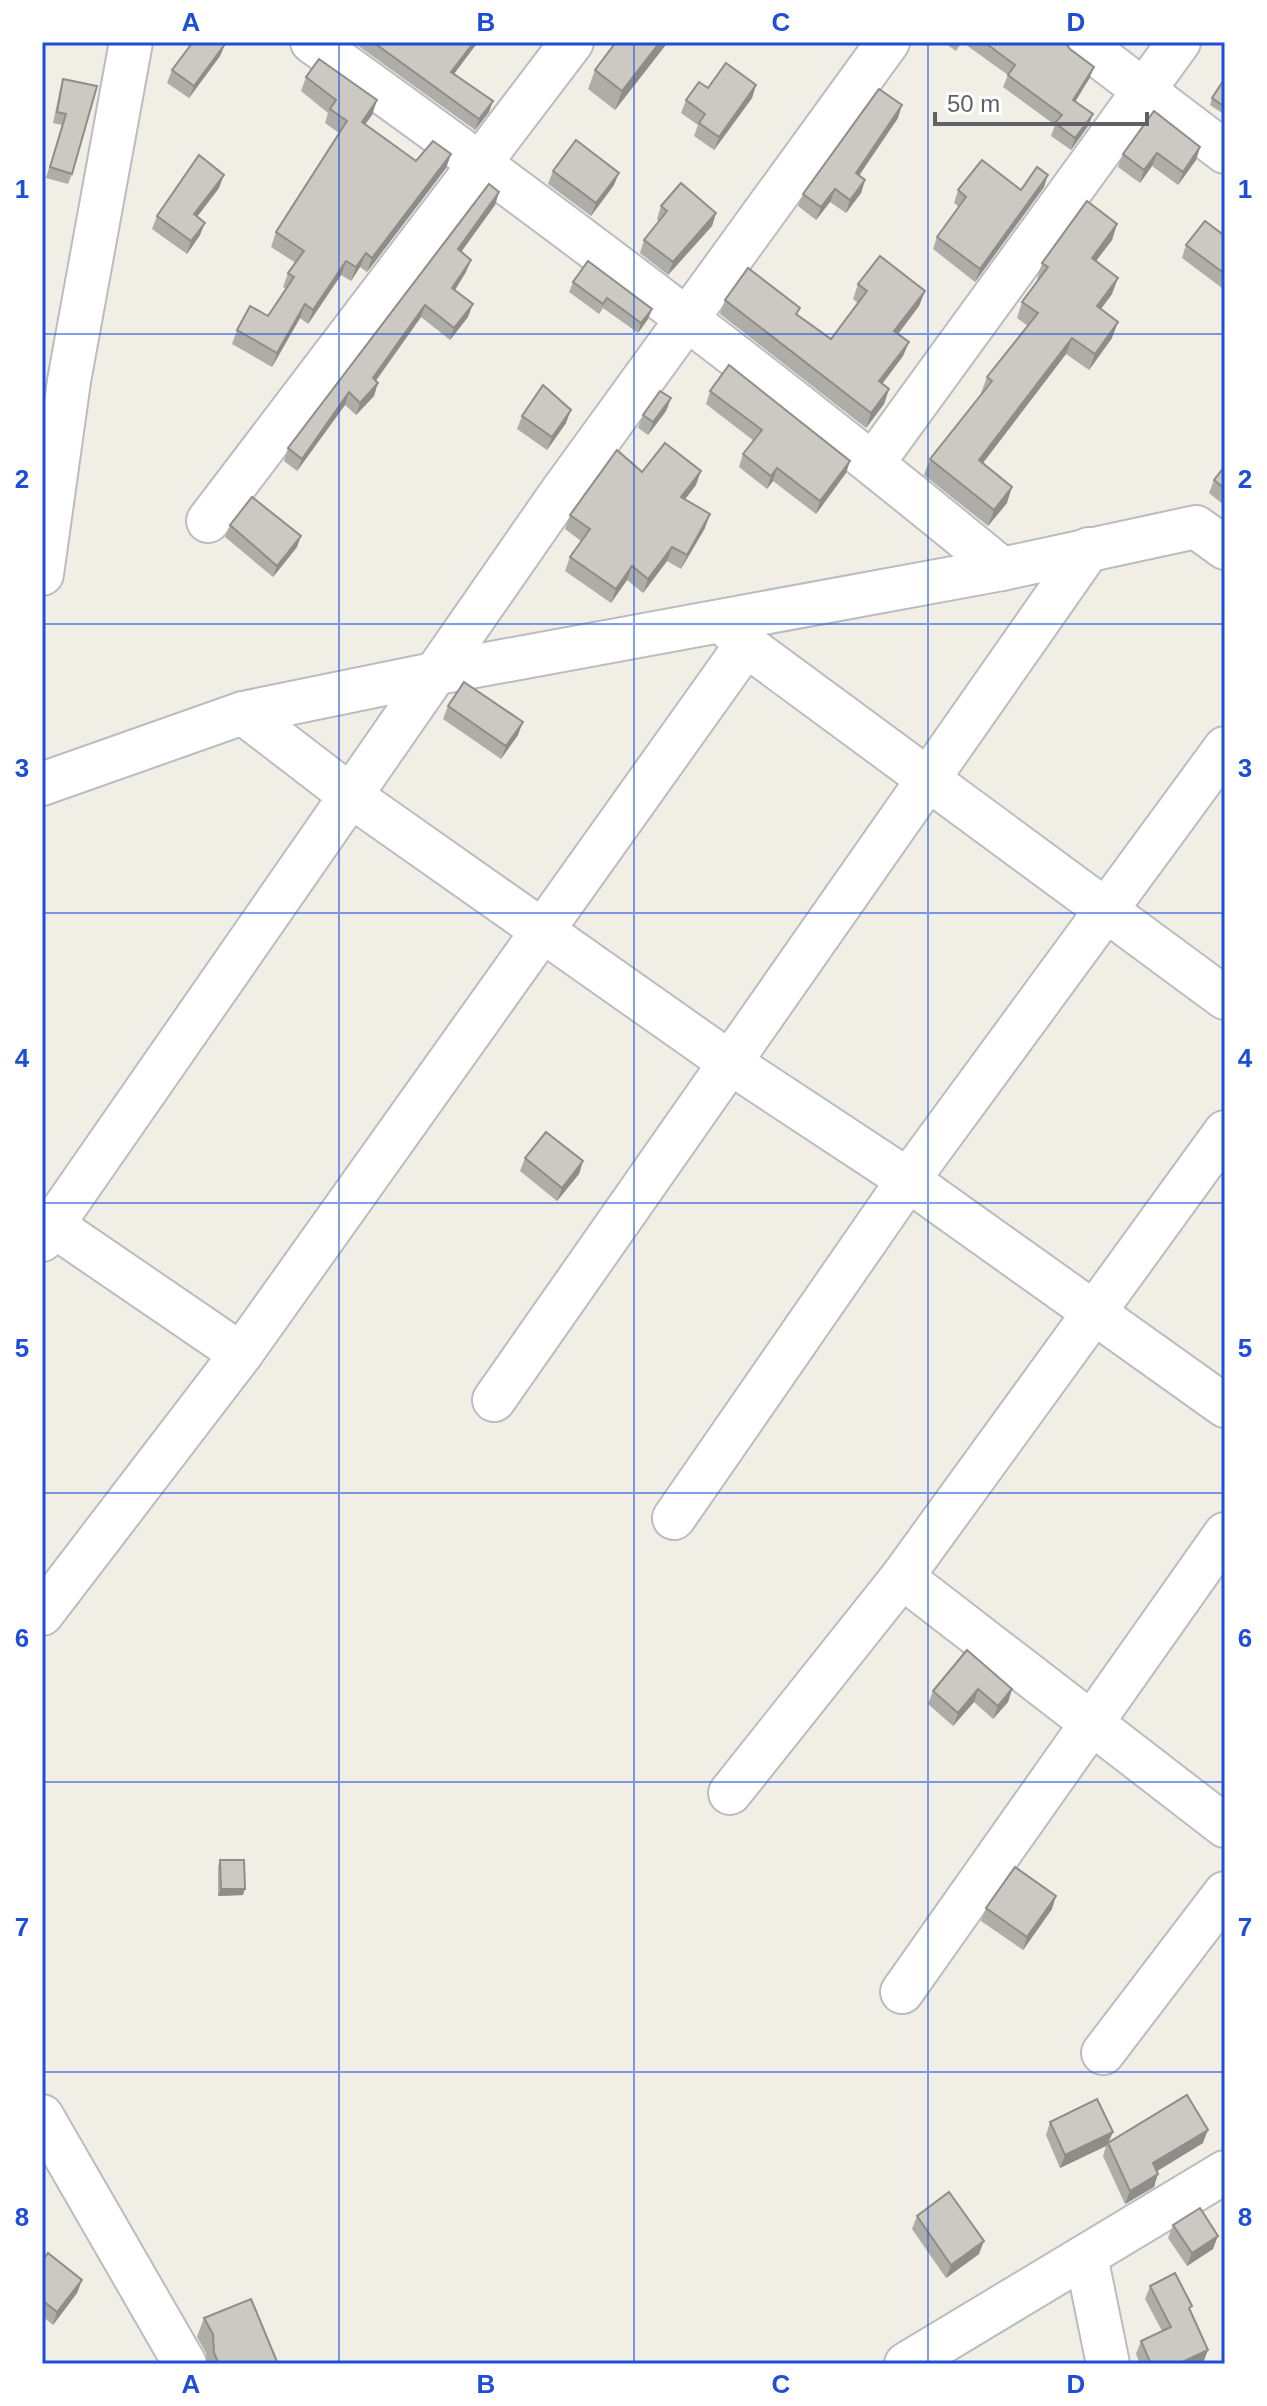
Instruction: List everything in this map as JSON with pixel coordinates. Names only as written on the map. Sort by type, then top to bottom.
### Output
[{"type":"street","points":[[42,574],[69,381],[131,42]]},
{"type":"street","points":[[312,42],[480,162],[873,463],[1002,569]]},
{"type":"street","points":[[208,521],[572,42]]},
{"type":"street","points":[[241,1354],[46,1228],[685,321],[888,42]]},
{"type":"street","points":[[1080,42],[1225,152]]},
{"type":"street","points":[[873,463],[1141,89],[1179,42]]},
{"type":"street","points":[[42,784],[243,713],[438,673],[734,633],[1089,549],[1196,527],[1225,548]]},
{"type":"street","points":[[494,1400],[1089,549]]},
{"type":"street","points":[[734,633],[1225,998]]},
{"type":"street","points":[[49,1590],[241,1354],[541,930],[734,633]]},
{"type":"street","points":[[243,713],[351,796],[729,1062],[908,1180],[1225,1406]]},
{"type":"street","points":[[674,1518],[908,1180],[1225,748]]},
{"type":"street","points":[[730,1793],[902,1577],[1225,1132]]},
{"type":"street","points":[[902,1992],[1225,1534]]},
{"type":"street","points":[[902,1577],[1225,1826]]},
{"type":"street","points":[[1103,2053],[1225,1893]]},
{"type":"street","points":[[42,2116],[185,2364]]},
{"type":"street","points":[[906,2364],[1225,2172]]},
{"type":"street","points":[[1086,2256],[1108,2364]]},
{"type":"building","points":[[193,42],[225,44],[194,86],[172,70]]},
{"type":"building","points":[[373,42],[474,42],[451,72],[493,101],[479,119]]},
{"type":"building","points":[[616,42],[660,42],[622,91],[595,70]]},
{"type":"building","points":[[984,42],[1065,42],[1094,67],[1073,100],[1093,114],[1075,138],[1055,123],[1062,115],[1008,75],[1015,65]]},
{"type":"building","points":[[319,59],[377,100],[362,122],[416,161],[433,141],[451,154],[372,258],[366,253],[356,267],[346,261],[313,310],[305,304],[277,353],[237,330],[250,306],[268,316],[294,277],[288,273],[304,251],[276,232],[347,121],[330,109],[336,100],[306,77]]},
{"type":"building","points":[[726,63],[756,85],[719,137],[699,123],[705,114],[686,100],[699,82],[708,88]]},
{"type":"building","points":[[1225,78],[1225,107],[1212,98]]},
{"type":"building","points":[[63,79],[97,86],[72,174],[50,167],[66,114],[57,112]]},
{"type":"building","points":[[879,89],[902,105],[856,173],[865,180],[850,200],[835,189],[821,207],[803,194]]},
{"type":"building","points":[[1154,111],[1200,147],[1183,172],[1157,153],[1144,170],[1123,154]]},
{"type":"building","points":[[576,140],[619,173],[596,203],[553,171]]},
{"type":"building","points":[[199,155],[224,175],[194,214],[205,223],[191,241],[157,216]]},
{"type":"building","points":[[982,160],[1021,190],[1037,167],[1048,175],[980,269],[937,237],[966,197],[958,190]]},
{"type":"building","points":[[681,183],[716,213],[673,262],[644,240],[667,211],[661,206]]},
{"type":"building","points":[[489,184],[499,192],[458,249],[471,260],[452,288],[473,304],[454,328],[425,305],[373,378],[378,383],[360,403],[349,392],[302,459],[288,448]]},
{"type":"building","points":[[1087,201],[1117,224],[1092,258],[1118,278],[1097,306],[1118,322],[1095,354],[1072,338],[979,460],[1012,487],[994,510],[930,459],[992,381],[987,377],[1038,313],[1022,302],[1048,267],[1042,263]]},
{"type":"building","points":[[1205,221],[1225,236],[1225,274],[1186,245]]},
{"type":"building","points":[[880,256],[925,291],[894,331],[909,342],[879,381],[889,389],[871,413],[725,300],[748,268],[800,308],[796,314],[831,339],[867,291],[858,284]]},
{"type":"building","points":[[588,261],[652,309],[641,323],[607,298],[603,304],[573,282]]},
{"type":"building","points":[[729,365],[850,461],[820,501],[777,468],[771,476],[743,454],[762,430],[710,391]]},
{"type":"building","points":[[543,385],[571,410],[552,437],[522,416]]},
{"type":"building","points":[[660,391],[671,398],[653,422],[643,415]]},
{"type":"building","points":[[665,443],[701,471],[681,497],[710,514],[687,555],[672,547],[648,579],[632,566],[616,589],[570,557],[590,529],[570,515],[617,450],[642,472]]},
{"type":"building","points":[[1225,466],[1225,489],[1214,480]]},
{"type":"building","points":[[252,497],[301,536],[277,566],[230,525]]},
{"type":"building","points":[[464,682],[523,722],[506,746],[448,706]]},
{"type":"building","points":[[546,1132],[583,1161],[562,1188],[525,1158]]},
{"type":"building","points":[[967,1650],[1012,1689],[998,1706],[978,1689],[958,1713],[933,1691]]},
{"type":"building","points":[[220,1860],[244,1860],[245,1889],[221,1889]]},
{"type":"building","points":[[1015,1867],[1056,1896],[1027,1937],[986,1908]]},
{"type":"building","points":[[1187,2095],[1208,2130],[1153,2163],[1158,2174],[1130,2191],[1108,2143]]},
{"type":"building","points":[[1097,2099],[1113,2132],[1065,2155],[1050,2122]]},
{"type":"building","points":[[949,2192],[984,2241],[951,2265],[917,2216]]},
{"type":"building","points":[[1200,2208],[1218,2236],[1192,2253],[1173,2225]]},
{"type":"building","points":[[48,2253],[82,2280],[57,2312],[42,2300],[42,2261]]},
{"type":"building","points":[[1175,2273],[1192,2306],[1189,2308],[1208,2350],[1178,2364],[1151,2364],[1141,2341],[1171,2327],[1150,2286]]},
{"type":"building","points":[[251,2299],[278,2364],[219,2364],[214,2353],[213,2334],[204,2318]]}]
